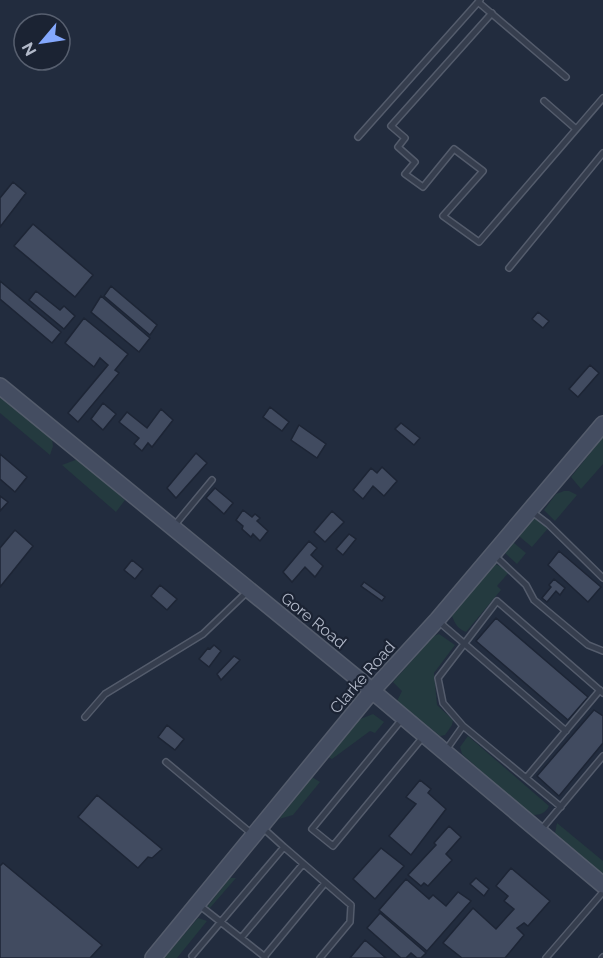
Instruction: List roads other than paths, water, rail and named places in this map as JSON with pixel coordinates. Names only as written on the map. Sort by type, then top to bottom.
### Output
[{"type":"main road","name":"Gore Road","points":[[0,386],[404,717],[603,885]]},
{"type":"main road","name":"Clarke Road","points":[[153,958],[372,691],[437,620],[603,424]]},
{"type":"lane","points":[[358,137],[479,1],[566,77]]},
{"type":"lane","points":[[492,13],[391,126],[405,138],[398,147],[415,162],[405,174],[423,187],[454,149],[483,171],[443,216],[478,242],[603,98]]},
{"type":"lane","points":[[544,101],[576,129]]},
{"type":"lane","points":[[509,268],[603,153]]},
{"type":"lane","points":[[173,528],[212,480]]},
{"type":"lane","points":[[530,510],[548,524],[603,578]]},
{"type":"lane","points":[[493,554],[526,585],[534,600],[588,645],[603,651]]},
{"type":"lane","points":[[85,717],[105,694],[203,634],[249,590]]},
{"type":"lane","points":[[526,778],[602,692],[497,601],[438,678],[442,703],[463,726],[561,807]]},
{"type":"lane","points":[[437,620],[566,731]]},
{"type":"lane","points":[[404,717],[312,829],[333,846],[425,735]]},
{"type":"lane","points":[[445,751],[463,726]]},
{"type":"lane","points":[[540,831],[603,756]]},
{"type":"lane","points":[[166,762],[257,831],[284,847],[351,905],[350,922],[320,958]]},
{"type":"lane","points":[[192,956],[284,847]]},
{"type":"lane","points":[[241,938],[303,864]]},
{"type":"lane","points":[[197,904],[265,957],[325,884]]},
{"type":"lane","points":[[546,958],[603,892]]}]
